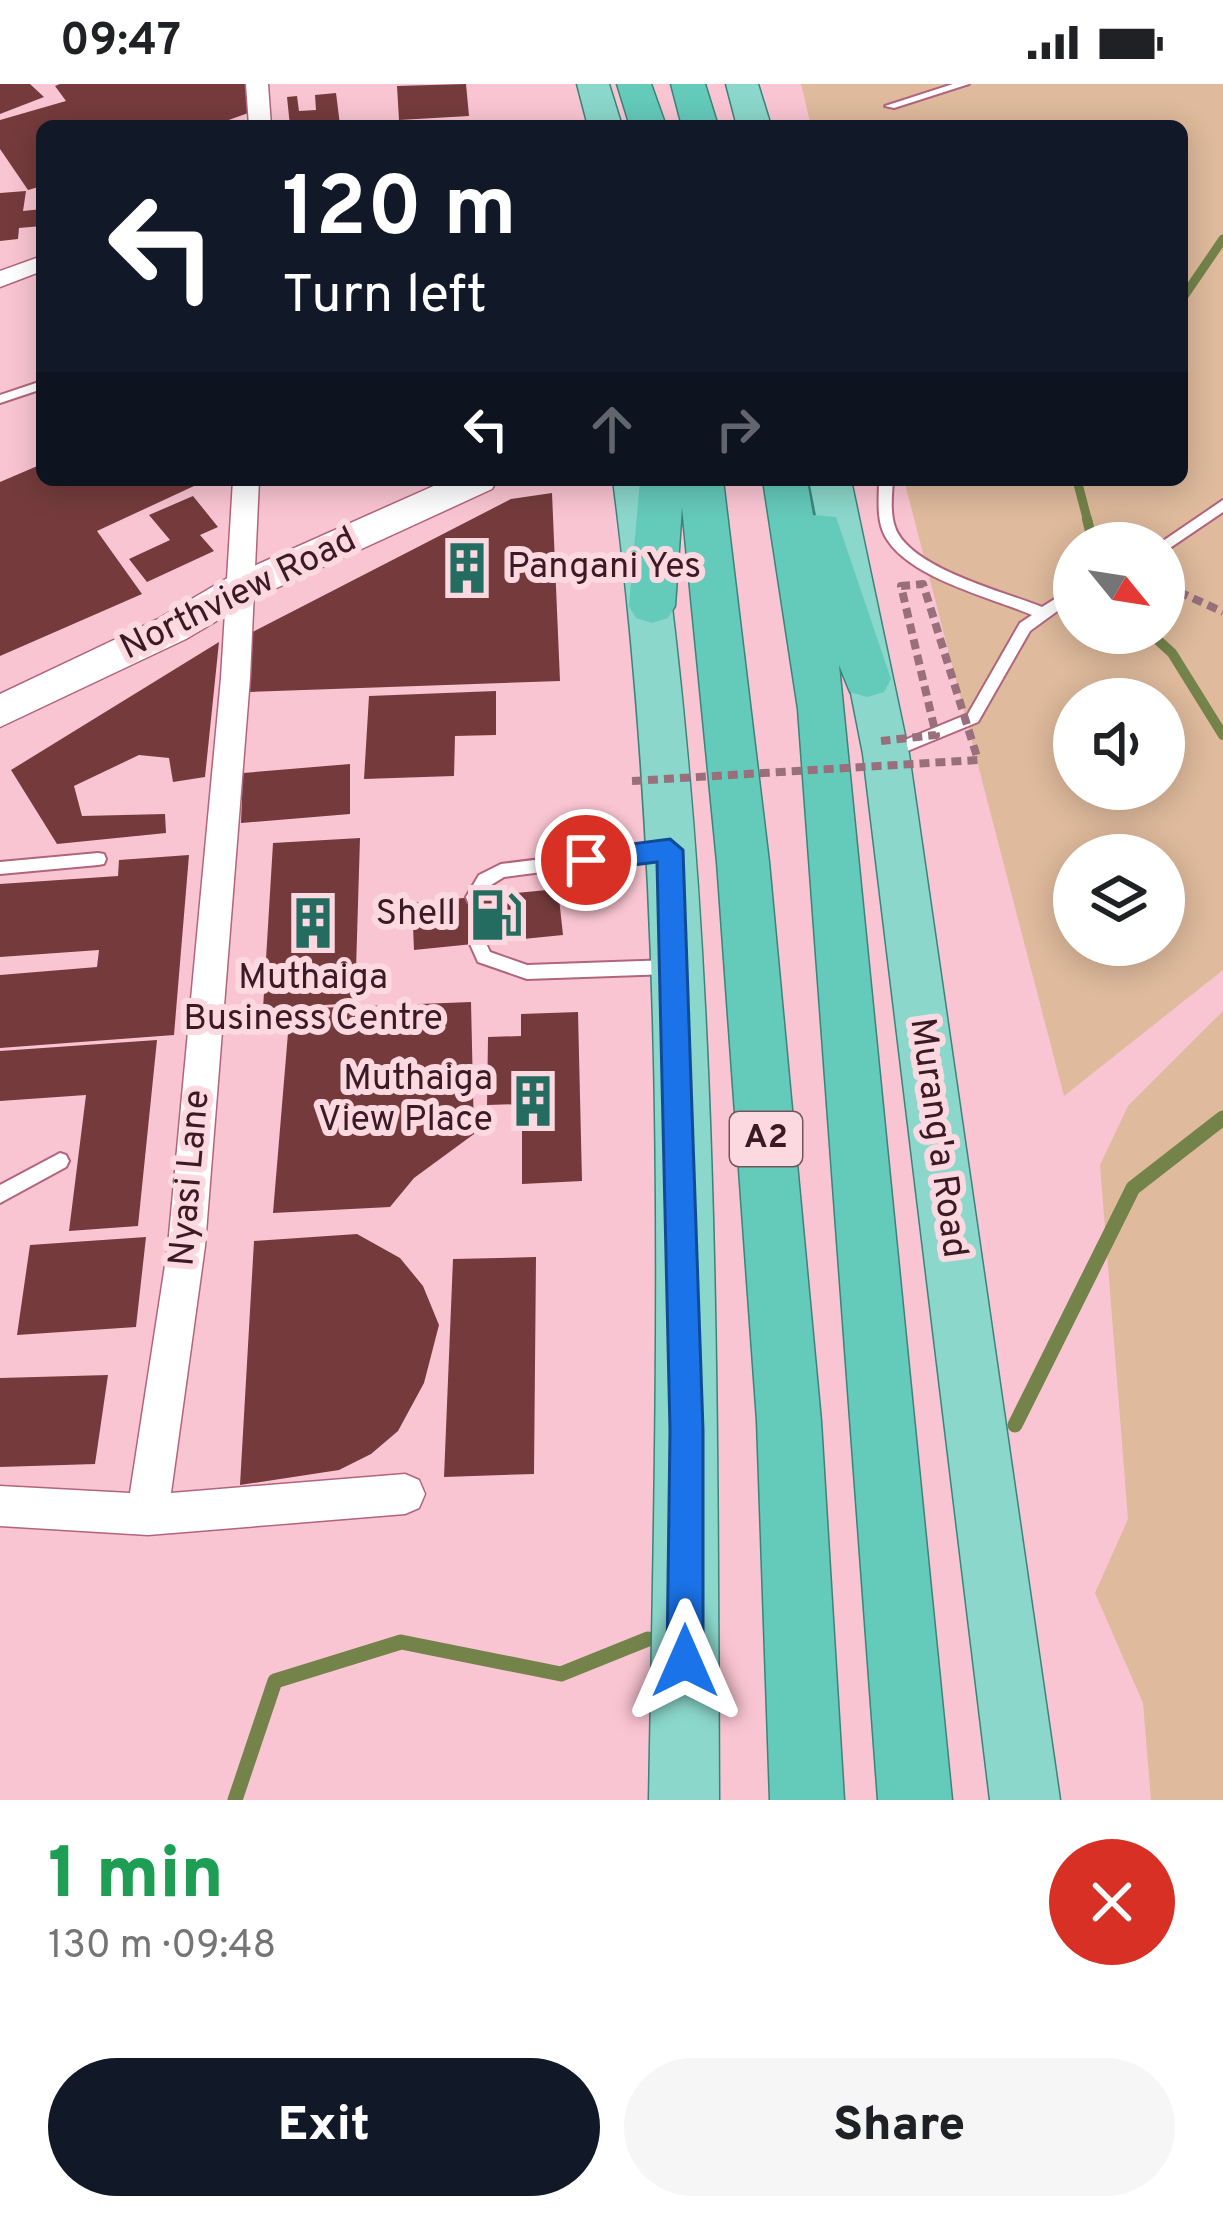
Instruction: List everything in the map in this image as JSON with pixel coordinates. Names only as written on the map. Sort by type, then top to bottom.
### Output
[{"type":"highway","points":[[634,84],[646,120]]},
{"type":"highway","points":[[688,84],[698,120]]},
{"type":"highway","points":[[652,606],[662,486]]},
{"type":"highway","name":"A2","points":[[701,486],[743,862],[787,1397],[807,1800]]},
{"type":"highway","name":"Murang'a Road","points":[[786,486],[822,709],[915,1800]]},
{"type":"highway","points":[[807,486],[867,679]]},
{"type":"main road","points":[[593,84],[602,120]]},
{"type":"main road","points":[[742,84],[752,120]]},
{"type":"main road","name":"Northview Road","points":[[0,712],[172,629],[243,587],[466,486]]},
{"type":"main road","points":[[635,486],[652,606],[676,967],[687,1430],[684,1800]]},
{"type":"main road","name":"Murang'a Road","points":[[831,486],[884,747],[1024,1800]]},
{"type":"street","points":[[257,84],[260,120]]},
{"type":"street","points":[[0,280],[36,265]]},
{"type":"street","name":"Nyasi Lane","points":[[148,1514],[153,1448],[163,1414],[183,1284],[243,587],[246,486]]},
{"type":"street","points":[[0,1506],[148,1514],[405,1493]]},
{"type":"lane","points":[[890,106],[964,84]]},
{"type":"lane","points":[[0,399],[36,387]]},
{"type":"lane","points":[[886,486],[885,515],[892,538],[906,552],[944,575],[1042,613]]},
{"type":"lane","points":[[1185,532],[1223,505]]},
{"type":"lane","points":[[884,747],[973,718],[1025,627],[1053,605]]},
{"type":"lane","points":[[474,897],[485,880],[501,871],[670,850]]},
{"type":"lane","points":[[0,868],[98,859]]},
{"type":"lane","points":[[478,944],[484,957],[527,972],[676,967]]},
{"type":"lane","points":[[0,1195],[59,1161]]},
{"type":"path","points":[[632,781],[978,760],[923,584],[902,586],[936,735],[884,747]]},
{"type":"path","points":[[1185,595],[1223,612]]},
{"type":"shaded area","points":[[801,84],[1223,84],[1223,970],[1064,1096],[906,486],[1188,486],[1188,120],[810,120]]},
{"type":"shaded area","points":[[1223,1011],[1223,1800],[1151,1800],[1143,1703],[1095,1593],[1128,1519],[1100,1165],[1128,1106]]},
{"type":"building","points":[[0,84],[30,84],[44,97],[0,114]]},
{"type":"building","points":[[248,84],[251,112],[229,120],[36,120],[36,188],[28,190],[0,149],[0,120],[66,101],[55,86]]},
{"type":"building","points":[[466,84],[469,116],[399,120],[397,86]]},
{"type":"building","points":[[336,93],[339,120],[289,120],[287,97],[297,96],[299,111],[316,110],[315,95]]},
{"type":"building","points":[[26,191],[23,211],[36,210],[36,227],[19,228],[18,239],[0,241],[0,193]]},
{"type":"building","points":[[36,467],[36,486],[194,486],[97,531],[142,594],[0,656],[0,482]]},
{"type":"building","name":"Pangani Yes","points":[[552,493],[560,681],[249,692],[245,636],[511,499]]},
{"type":"building","points":[[193,496],[218,527],[200,535],[214,551],[147,582],[129,559],[170,540],[149,515]]},
{"type":"building","points":[[219,642],[205,777],[173,782],[169,758],[139,755],[74,786],[82,816],[165,814],[166,833],[57,844],[11,770]]},
{"type":"building","points":[[496,691],[496,735],[455,736],[454,776],[364,779],[369,696]]},
{"type":"building","points":[[350,764],[350,814],[241,823],[243,773]]},
{"type":"building","name":"Muthaiga Business Centre","points":[[360,838],[355,1003],[263,1009],[273,843]]},
{"type":"building","points":[[189,855],[174,1035],[0,1048],[0,975],[97,967],[99,950],[0,957],[0,884],[118,876],[119,860]]},
{"type":"building","points":[[558,889],[563,935],[414,950],[412,903]]},
{"type":"building","points":[[471,1002],[474,1134],[414,1178],[390,1207],[273,1213],[290,1009]]},
{"type":"building","name":"Muthaiga View Place","points":[[578,1012],[582,1181],[522,1184],[522,1104],[487,1105],[488,1037],[521,1036],[521,1014]]},
{"type":"building","points":[[157,1040],[138,1226],[69,1231],[86,1095],[0,1101],[0,1051]]},
{"type":"building","points":[[357,1234],[400,1258],[423,1286],[439,1325],[424,1383],[398,1431],[371,1454],[339,1470],[240,1485],[254,1241]]},
{"type":"building","points":[[146,1237],[136,1327],[17,1335],[30,1245]]},
{"type":"building","points":[[536,1257],[534,1474],[444,1477],[453,1259]]},
{"type":"building","points":[[108,1375],[95,1464],[0,1467],[0,1378]]},
{"type":"waterway","points":[[1188,290],[1223,239]]},
{"type":"waterway","points":[[1079,486],[1088,522]]},
{"type":"waterway","points":[[1173,654],[1223,735]]},
{"type":"waterway","points":[[1015,1425],[1133,1188],[1223,1118]]},
{"type":"waterway","points":[[235,1800],[275,1681],[401,1642],[561,1674],[648,1639]]},
{"type":"place","name":"Pangani Yes","points":[[467,568]]},
{"type":"place","name":"Shell","points":[[496,915]]},
{"type":"place","name":"Muthaiga Business Centre","points":[[313,923]]},
{"type":"place","name":"Muthaiga View Place","points":[[533,1101]]},
{"type":"route","points":[[586,860],[670,850],[687,1430],[685,1661]]}]
